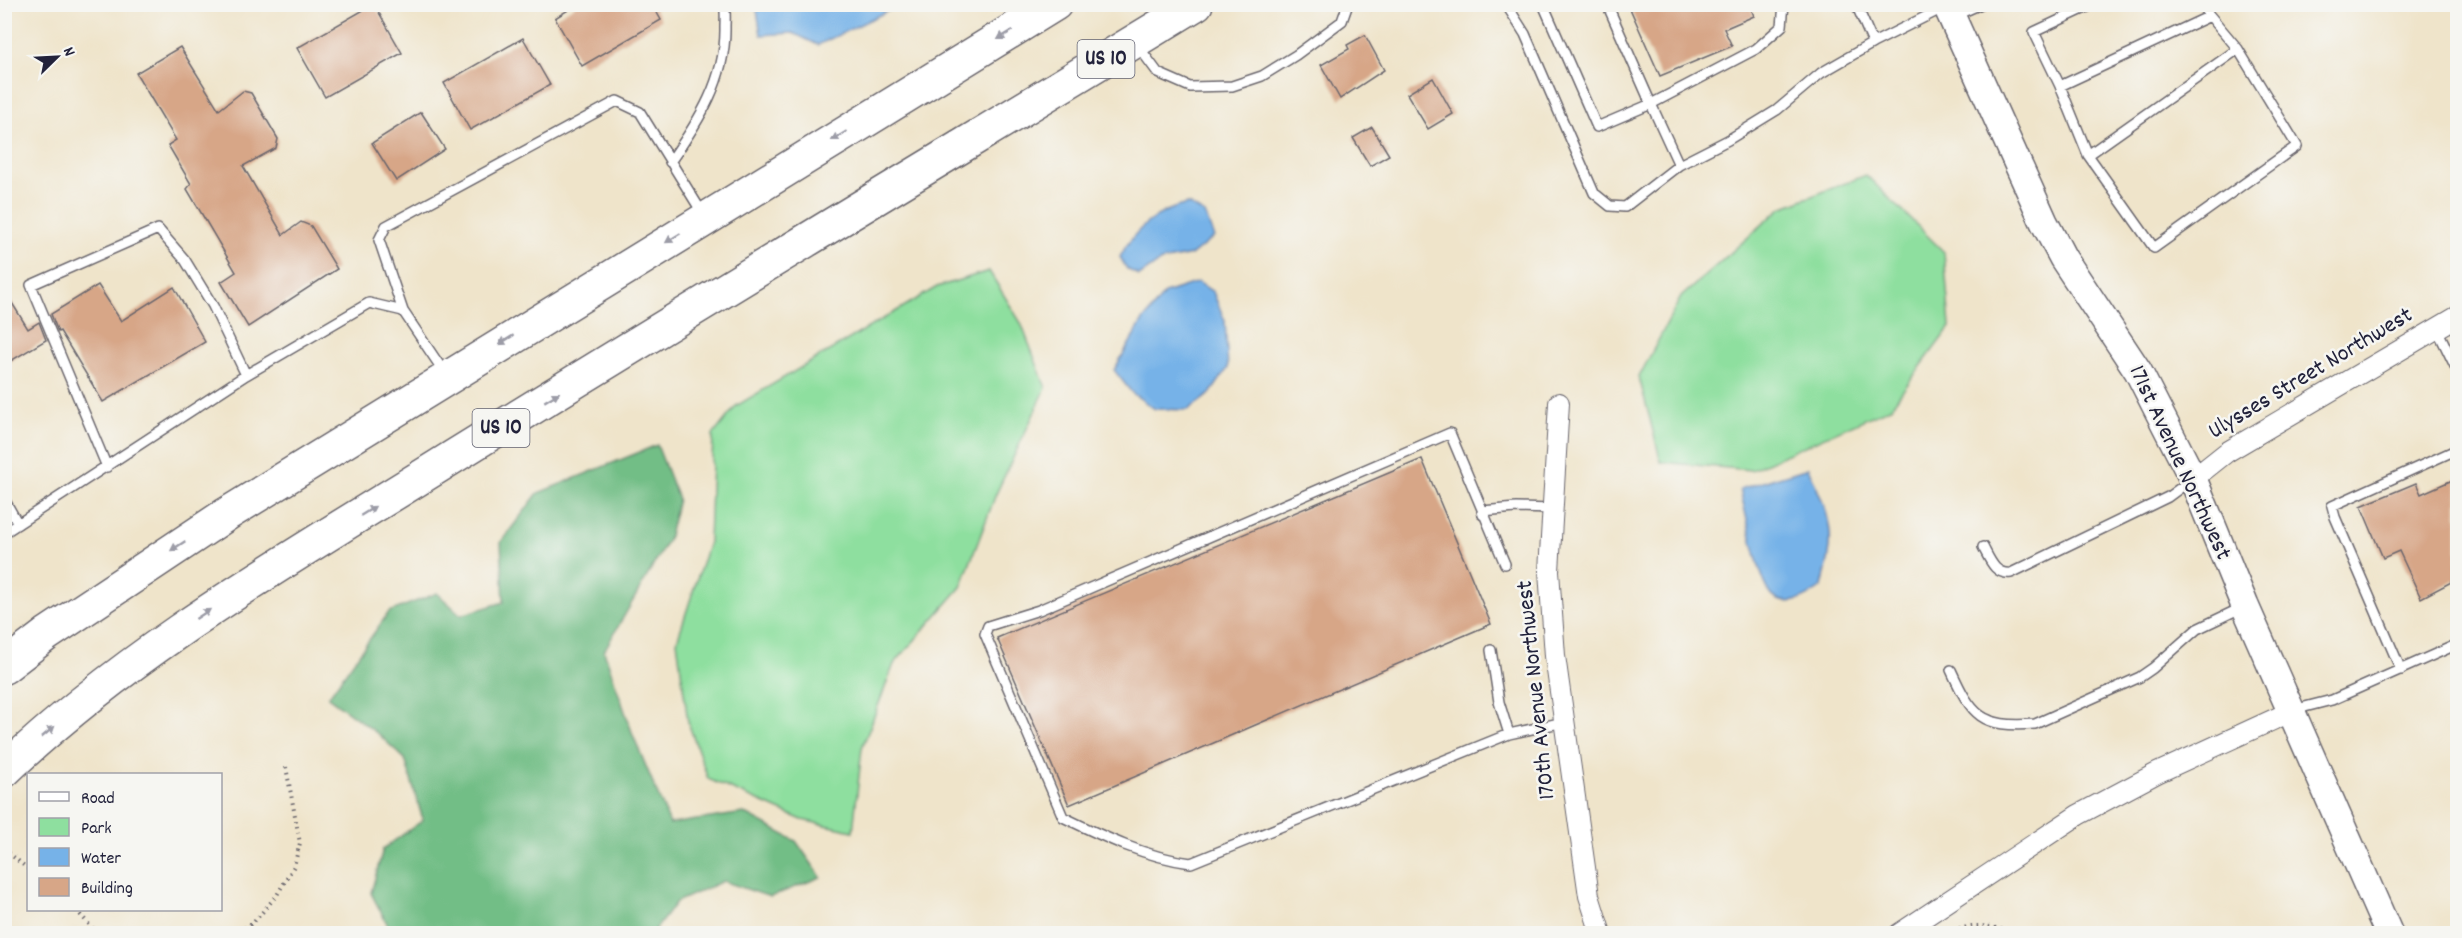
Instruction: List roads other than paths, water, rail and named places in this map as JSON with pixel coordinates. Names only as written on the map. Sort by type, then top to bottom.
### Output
[{"type":"highway","points":[[4,667],[47,634],[227,514],[1055,4]]},
{"type":"highway","name":"US 10","points":[[4,771],[85,701],[154,648],[219,604],[508,423],[1196,4]]},
{"type":"street","name":"171st Avenue Northwest","points":[[1948,9],[2044,222],[2064,258],[2138,371],[2193,479],[2245,606],[2389,933]]},
{"type":"street","name":"Ulysses Street Northwest","points":[[2193,479],[2227,453],[2457,316]]},
{"type":"street","name":"170th Avenue Northwest","points":[[1559,404],[1549,571],[1555,656],[1589,896],[1601,933]]},
{"type":"street","points":[[1899,933],[2078,815],[2157,773],[2292,711]]},
{"type":"lane","points":[[670,162],[694,128],[713,93],[725,47],[724,4]]},
{"type":"lane","points":[[1506,4],[1529,44],[1594,193],[1610,206],[1625,207],[1679,165],[1728,140],[1777,110],[1821,73],[1873,43],[1948,9],[1981,4]]},
{"type":"lane","points":[[1544,4],[1598,127],[1651,104],[1756,49],[1782,26],[1784,4]]},
{"type":"lane","points":[[1607,4],[1679,165]]},
{"type":"lane","points":[[1856,4],[1873,43]]},
{"type":"lane","points":[[2094,4],[2034,32],[2060,86],[2088,155],[2154,248],[2297,146],[2238,49],[2200,4]]},
{"type":"lane","points":[[1135,42],[1158,73],[1190,87],[1232,86],[1262,76],[1296,55],[1342,21],[1349,5]]},
{"type":"lane","points":[[2060,86],[2210,16]]},
{"type":"lane","points":[[2088,155],[2238,49]]},
{"type":"lane","points":[[447,377],[403,310],[379,240],[386,226],[617,101],[640,112],[705,218]]},
{"type":"lane","points":[[107,466],[31,285],[158,229],[185,260],[213,306],[246,375]]},
{"type":"lane","points":[[4,533],[246,375],[369,303],[403,310]]},
{"type":"lane","points":[[2437,329],[2457,372]]},
{"type":"lane","points":[[1505,564],[1450,433],[1039,610],[988,626],[985,634],[1063,817],[1123,844],[1170,860],[1191,863],[1509,734],[1564,722]]},
{"type":"lane","points":[[2401,670],[2332,506],[2457,449]]},
{"type":"lane","points":[[1983,547],[1995,569],[2002,573],[2011,573],[2168,497],[2193,479]]},
{"type":"lane","points":[[4,499],[18,524]]},
{"type":"lane","points":[[1482,511],[1516,508],[1554,509]]},
{"type":"lane","points":[[1951,670],[1965,701],[1980,717],[2020,725],[2035,724],[2140,677],[2197,629],[2245,606]]},
{"type":"lane","points":[[2292,711],[2332,700],[2457,644]]},
{"type":"lane","points":[[1491,650],[1499,702],[1509,734]]},
{"type":"water","points":[[756,4],[900,5],[818,45],[793,33],[761,35]]},
{"type":"water","points":[[1188,204],[1205,214],[1214,237],[1192,255],[1161,261],[1139,276],[1127,269],[1120,257],[1132,238],[1157,216]]},
{"type":"water","points":[[1198,282],[1213,292],[1225,321],[1228,368],[1210,394],[1188,410],[1155,409],[1132,393],[1114,370],[1142,322],[1165,293]]},
{"type":"water","points":[[1808,468],[1822,499],[1828,520],[1830,543],[1828,562],[1822,587],[1800,600],[1781,601],[1769,592],[1764,580],[1740,489]]}]
